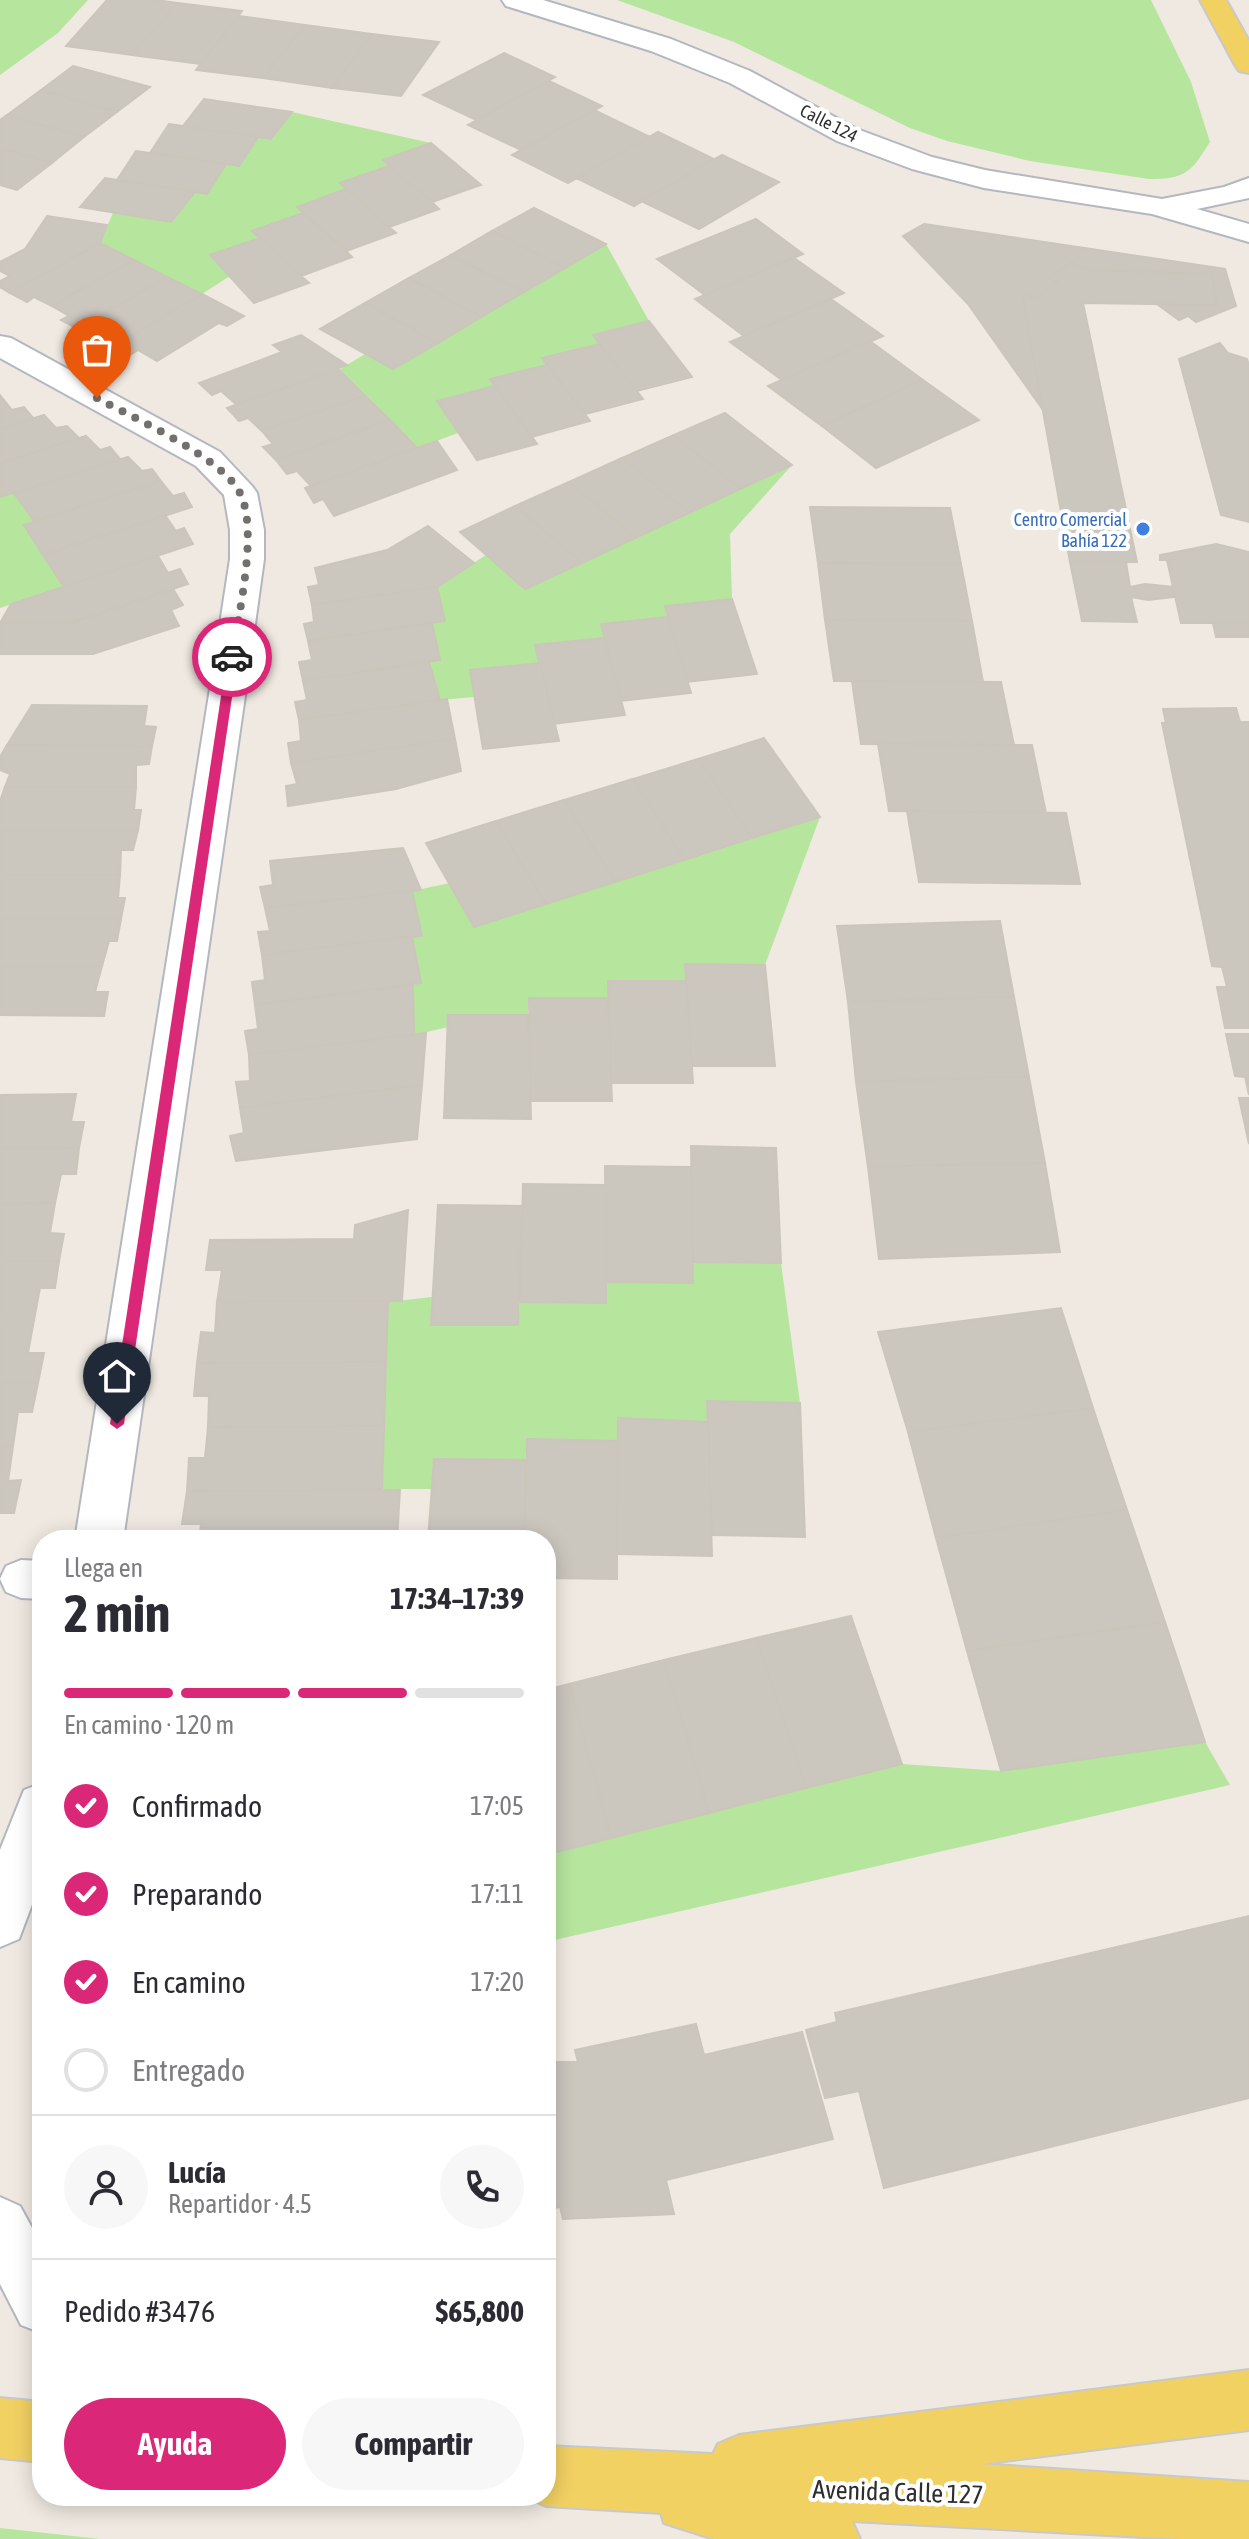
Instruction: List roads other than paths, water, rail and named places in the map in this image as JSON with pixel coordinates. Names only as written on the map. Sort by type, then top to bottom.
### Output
[{"type":"main road","points":[[1213,0],[1249,65]]},
{"type":"main road","points":[[611,2481],[1249,2400]]},
{"type":"main road","points":[[0,2428],[32,2431]]},
{"type":"main road","name":"Avenida Calle 127","points":[[556,2477],[982,2495],[1249,2513]]},
{"type":"main road","points":[[611,2481],[829,2539]]},
{"type":"street","name":"Calle 124","points":[[515,0],[661,45],[714,66],[847,135],[922,163],[984,179],[1155,206],[1249,233]]},
{"type":"street","name":"Calle 124","points":[[1155,206],[1231,195],[1249,187]]},
{"type":"street","points":[[0,345],[208,459],[240,493],[247,530],[247,559],[101,1530]]},
{"type":"street","points":[[0,1921],[32,1834]]},
{"type":"street","points":[[0,2226],[32,2285]]},
{"type":"place","name":"Centro Comercial Bahía 122","points":[[1143,529]]}]
